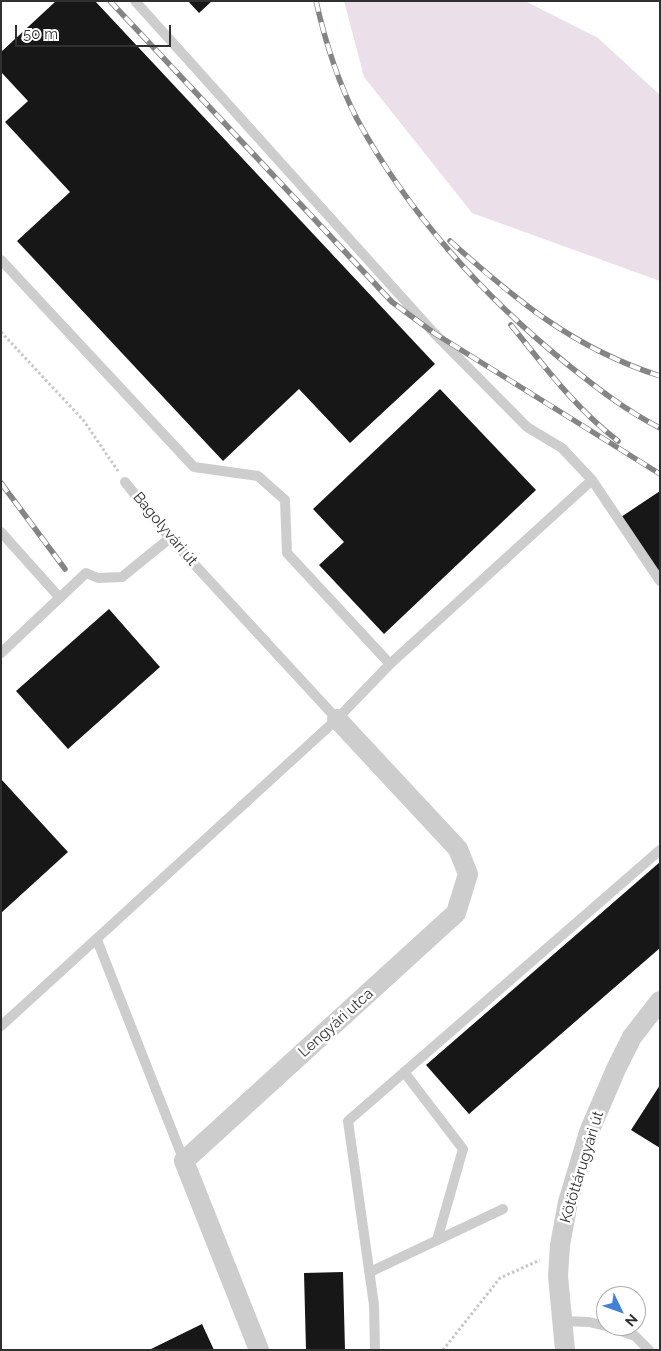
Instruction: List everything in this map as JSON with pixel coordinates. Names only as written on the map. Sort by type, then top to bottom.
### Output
[{"type":"street","name":"Lengyári utca","points":[[184,1161],[456,914],[468,874],[458,849],[336,719]]},
{"type":"street","name":"Kötöttárugyári út","points":[[565,1350],[558,1276],[560,1245],[568,1202],[589,1132],[632,1037],[660,1001]]},
{"type":"street","points":[[184,1161],[259,1350]]},
{"type":"lane","points":[[135,1],[434,333],[527,427],[562,448],[592,480],[660,581]]},
{"type":"lane","points":[[1,260],[194,467],[258,476],[285,500],[287,554],[390,664]]},
{"type":"lane","points":[[1,1026],[97,940],[336,719],[390,664],[592,480]]},
{"type":"lane","name":"Bagolyvári út","points":[[125,482],[170,538],[336,719]]},
{"type":"lane","points":[[1,532],[60,598]]},
{"type":"lane","points":[[1,653],[86,573],[98,578],[122,577],[170,538]]},
{"type":"lane","points":[[375,1350],[374,1305],[348,1121],[660,850]]},
{"type":"lane","points":[[97,940],[184,1161]]},
{"type":"lane","points":[[404,1072],[463,1149],[437,1240]]},
{"type":"lane","points":[[370,1272],[503,1209]]},
{"type":"lane","points":[[561,1322],[596,1324]]},
{"type":"lane","points":[[635,1336],[649,1350]]},
{"type":"path","name":"Bagolyvári út","points":[[1,332],[84,422],[125,482]]},
{"type":"path","points":[[443,1350],[500,1278],[545,1258],[560,1245]]},
{"type":"shaded area","points":[[344,1],[525,1],[598,38],[660,95],[660,281],[472,213],[364,77]]},
{"type":"building","points":[[56,1],[95,1],[435,364],[350,443],[299,389],[223,461],[17,241],[70,192],[5,122],[28,101],[1,72],[1,52]]},
{"type":"building","points":[[188,1],[212,1],[199,13]]},
{"type":"building","points":[[440,389],[536,490],[384,634],[319,565],[344,542],[313,509]]},
{"type":"building","points":[[660,491],[660,574],[621,517]]},
{"type":"building","points":[[109,609],[160,667],[68,749],[16,691]]},
{"type":"building","points":[[1,779],[68,852],[1,913]]},
{"type":"building","points":[[660,862],[660,948],[469,1114],[426,1065]]},
{"type":"building","points":[[660,1085],[660,1148],[631,1130]]},
{"type":"building","points":[[343,1272],[345,1350],[306,1350],[304,1273]]},
{"type":"building","points":[[202,1324],[214,1350],[149,1350]]},
{"type":"railway","points":[[110,1],[392,302],[434,333],[660,474]]},
{"type":"railway","points":[[316,1],[333,61],[357,119],[377,154],[424,220],[478,282],[536,338],[589,382],[635,414],[660,428]]},
{"type":"railway","points":[[450,241],[498,283],[573,337],[629,365],[660,376]]},
{"type":"railway","points":[[511,325],[574,401],[618,441]]},
{"type":"railway","points":[[1,483],[65,569]]}]
